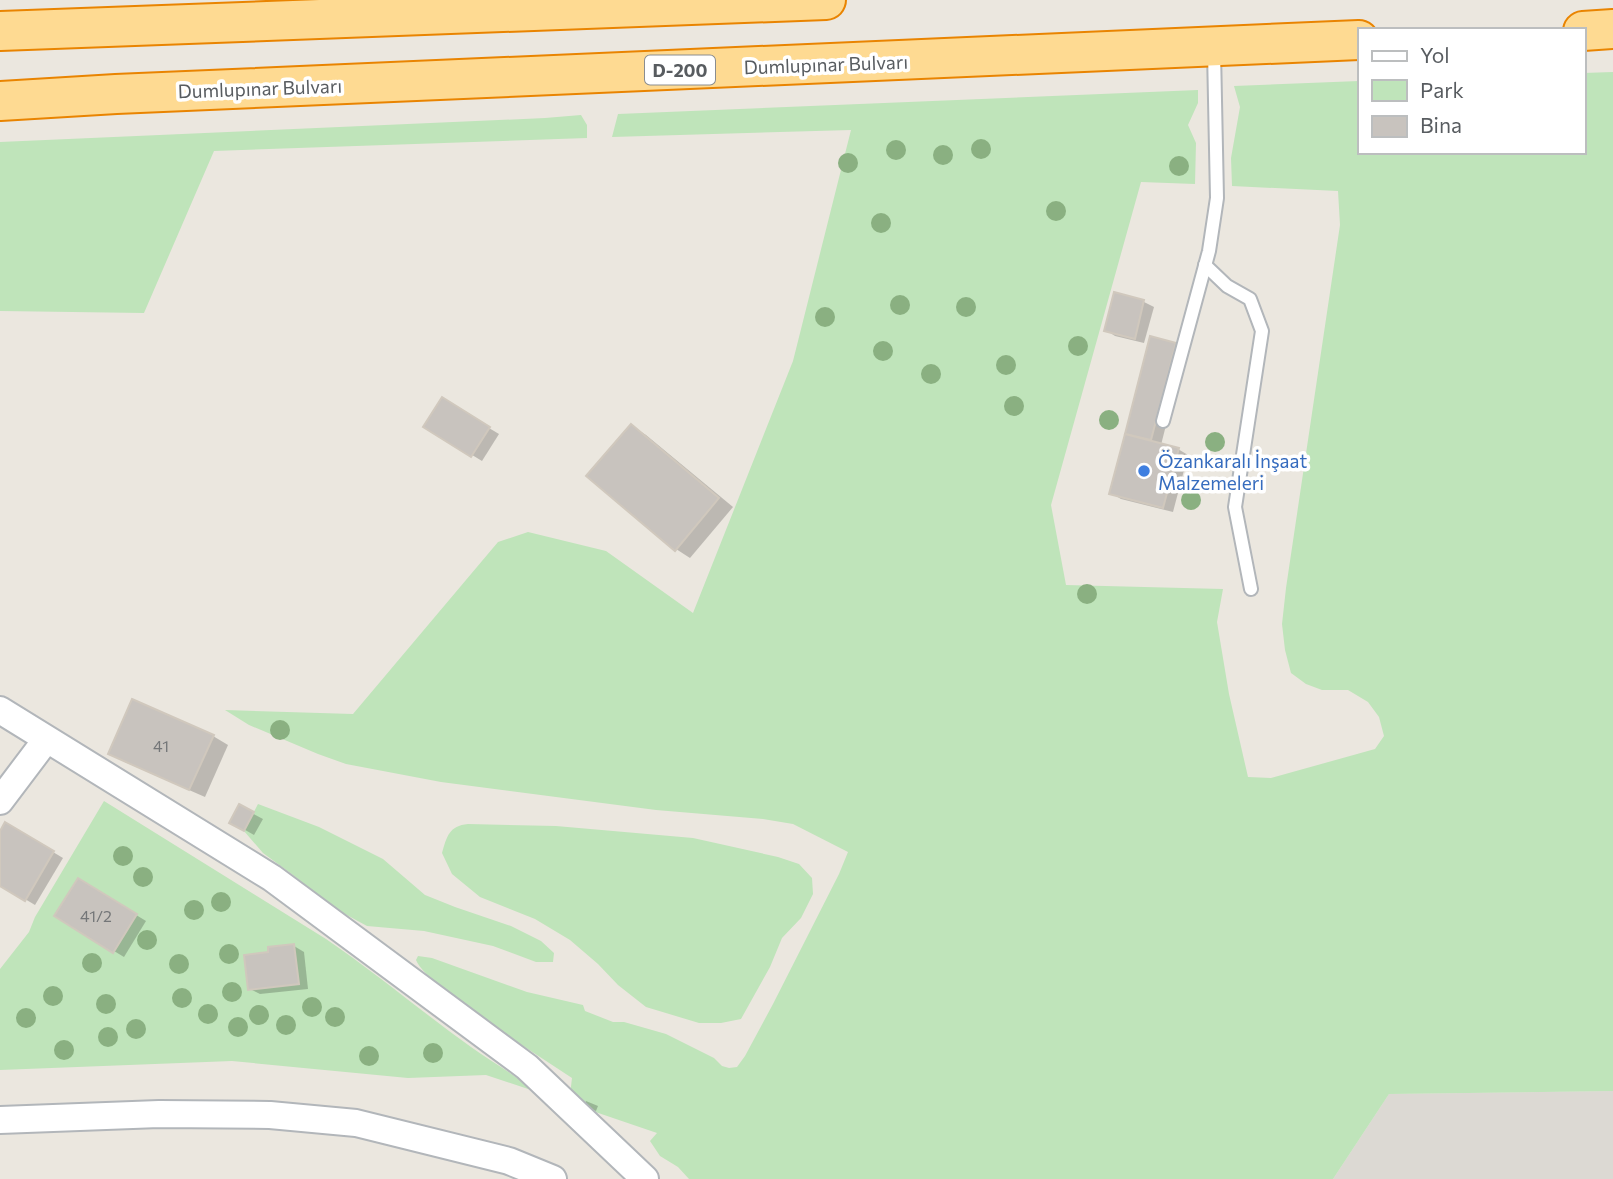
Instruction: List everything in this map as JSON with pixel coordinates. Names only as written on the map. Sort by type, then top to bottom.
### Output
[{"type":"highway","points":[[0,31],[826,0]]},
{"type":"highway","points":[[1585,31],[1613,29]]},
{"type":"highway","name":"Dumlupınar Bulvarı","points":[[0,101],[1358,40]]},
{"type":"street","points":[[0,710],[272,877],[527,1067],[645,1179]]},
{"type":"street","points":[[0,801],[46,740]]},
{"type":"street","points":[[0,1120],[159,1114],[270,1115],[356,1123],[509,1161],[553,1179]]},
{"type":"lane","points":[[1163,421],[1209,251],[1217,198],[1213,47]]},
{"type":"lane","points":[[1205,265],[1227,285],[1250,299],[1262,331],[1235,507],[1251,589]]},
{"type":"shaded area","points":[[1613,1091],[1613,1179],[1333,1179],[1389,1094]]},
{"type":"green space","points":[[1613,72],[1613,1091],[1389,1094],[1333,1179],[689,1179],[678,1167],[660,1156],[650,1141],[657,1133],[569,1103],[572,1078],[511,1038],[508,1040],[432,981],[416,960],[418,956],[432,958],[527,992],[583,1005],[585,1011],[613,1022],[624,1022],[666,1034],[714,1058],[722,1066],[737,1067],[773,1004],[848,852],[793,824],[656,810],[441,782],[346,764],[249,725],[225,710],[353,714],[498,542],[528,532],[606,551],[693,613],[793,361],[851,130],[612,137],[618,114],[1198,90],[1198,103],[1188,125],[1196,143],[1195,184],[1141,182],[1051,505],[1066,585],[1223,589],[1217,622],[1229,694],[1248,777],[1271,778],[1375,749],[1384,736],[1379,717],[1368,702],[1348,690],[1322,690],[1306,684],[1291,673],[1282,624],[1340,225],[1338,191],[1232,186],[1231,158],[1240,107],[1234,86],[1358,81],[1358,154],[1585,154],[1585,73]]},
{"type":"green space","points":[[581,115],[587,125],[587,138],[214,151],[144,313],[0,311],[0,142]]},
{"type":"green space","points":[[104,801],[326,939],[534,1091],[486,1075],[408,1078],[232,1061],[0,1070],[0,969],[29,932],[35,917]]},
{"type":"green space","points":[[258,804],[319,827],[383,859],[425,895],[511,926],[541,941],[554,953],[553,962],[536,962],[493,946],[424,931],[367,926],[332,907],[263,853],[244,831]]},
{"type":"green space","points":[[468,824],[556,826],[693,838],[799,864],[812,878],[813,894],[801,918],[782,938],[770,967],[741,1019],[699,1023],[646,1007],[570,940],[535,919],[480,897],[452,874],[442,853],[447,837],[457,827]]},
{"type":"building","points":[[1114,292],[1144,300],[1135,339],[1104,331]]},
{"type":"building","points":[[1150,336],[1176,343],[1151,440],[1125,434]]},
{"type":"building","points":[[442,397],[490,427],[471,457],[423,427]]},
{"type":"building","points":[[631,424],[719,498],[675,551],[586,476]]},
{"type":"building","name":"Özankaralı İnşaat Malzemeleri","points":[[1125,434],[1179,448],[1163,508],[1109,494]]},
{"type":"building","points":[[132,699],[214,735],[189,790],[108,754]]},
{"type":"building","points":[[239,804],[254,812],[244,831],[229,823]]},
{"type":"building","points":[[5,822],[54,851],[25,901],[0,886],[0,831]]},
{"type":"building","points":[[78,878],[137,914],[113,953],[54,916]]},
{"type":"building","points":[[294,944],[299,984],[248,990],[244,955],[268,952],[268,947]]},
{"type":"place","name":"Özankaralı İnşaat Malzemeleri","points":[[1144,471]]}]
